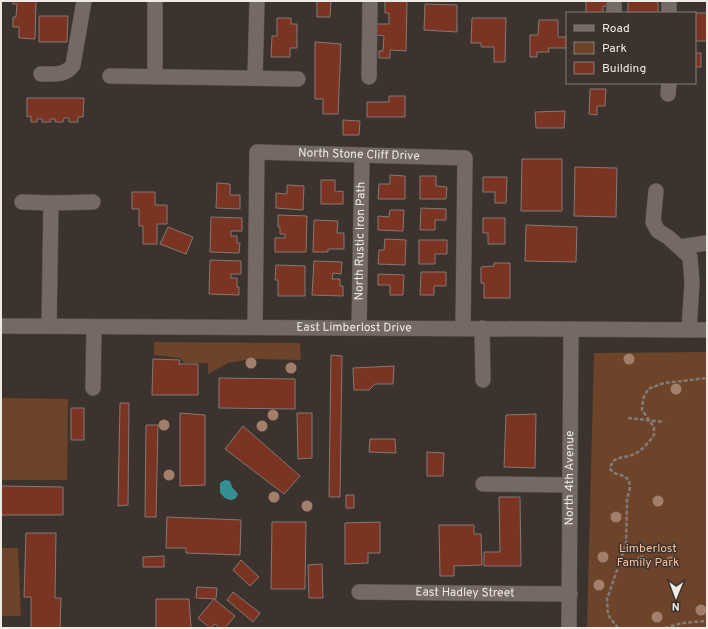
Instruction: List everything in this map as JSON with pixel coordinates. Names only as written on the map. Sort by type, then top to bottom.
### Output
[{"type":"street","points":[[41,74],[64,73],[73,65],[84,1]]},
{"type":"street","points":[[154,77],[155,1]]},
{"type":"street","points":[[255,78],[257,1]]},
{"type":"street","points":[[369,77],[370,1]]},
{"type":"street","points":[[614,1],[614,12]]},
{"type":"street","points":[[669,1],[669,12]]},
{"type":"street","points":[[110,76],[298,79]]},
{"type":"street","name":"North Stone Cliff Drive","points":[[255,327],[257,152],[465,158],[463,328]]},
{"type":"street","name":"North Rustic Iron Path","points":[[358,328],[362,155]]},
{"type":"street","points":[[656,191],[653,222],[658,231],[668,237],[690,257],[692,283],[689,330]]},
{"type":"street","points":[[22,202],[93,202]]},
{"type":"street","points":[[49,326],[51,203]]},
{"type":"street","points":[[679,247],[707,243]]},
{"type":"street","name":"East Limberlost Drive","points":[[1,326],[707,330]]},
{"type":"street","points":[[93,388],[94,327]]},
{"type":"street","points":[[482,328],[483,380]]},
{"type":"street","name":"North 4th Avenue","points":[[569,628],[571,329]]},
{"type":"street","points":[[483,484],[570,485]]},
{"type":"street","name":"East Hadley Street","points":[[359,592],[570,594]]},
{"type":"path","points":[[618,628],[608,614],[607,599],[626,544],[627,500],[630,487],[629,480],[624,476],[614,473],[610,469],[611,463],[615,460],[634,455],[654,436],[654,427],[642,410],[643,399],[648,389],[664,383],[707,378]]},
{"type":"path","points":[[628,418],[664,422]]},
{"type":"path","points":[[664,628],[682,623],[707,621]]},
{"type":"green space","points":[[154,342],[300,343],[301,360],[252,359],[228,363],[208,374],[208,363],[184,363],[180,358],[154,355]]},
{"type":"green space","name":"Limberlost Family Park","points":[[707,352],[707,628],[587,628],[594,353]]},
{"type":"green space","points":[[1,398],[68,399],[67,480],[1,480]]},
{"type":"green space","points":[[1,548],[18,548],[21,616],[1,616]]},
{"type":"water","points":[[225,480],[230,481],[232,487],[238,494],[237,497],[232,500],[224,497],[220,492],[220,483]]},
{"type":"building","points":[[13,1],[36,1],[35,39],[19,38],[19,27],[13,27],[13,17],[16,17],[17,4],[13,4]]},
{"type":"building","points":[[317,1],[331,1],[330,17],[317,17]]},
{"type":"building","points":[[385,1],[407,1],[406,51],[390,50],[390,58],[379,58],[379,51],[383,51],[384,36],[376,35],[376,24],[389,24],[389,13],[385,13]]},
{"type":"building","points":[[586,1],[609,1],[609,7],[603,6],[603,12],[586,12]]},
{"type":"building","points":[[628,1],[658,1],[658,12],[628,12]]},
{"type":"building","points":[[425,4],[457,5],[457,32],[424,30]]},
{"type":"building","points":[[696,13],[707,13],[707,41],[696,41]]},
{"type":"building","points":[[39,16],[68,16],[67,42],[39,42]]},
{"type":"building","points":[[277,18],[291,18],[291,24],[297,24],[297,48],[290,48],[290,57],[271,57],[272,36],[277,36]]},
{"type":"building","points":[[472,18],[506,18],[505,62],[494,62],[494,47],[481,47],[481,43],[471,43]]},
{"type":"building","points":[[539,20],[558,20],[558,37],[566,37],[566,48],[548,48],[549,52],[537,52],[537,57],[530,57],[530,35],[538,35]]},
{"type":"building","points":[[315,42],[341,44],[338,114],[323,114],[323,99],[315,99]]},
{"type":"building","points":[[696,53],[701,53],[701,67],[696,67]]},
{"type":"building","points":[[590,89],[606,89],[605,106],[597,106],[597,115],[589,114]]},
{"type":"building","points":[[389,96],[405,96],[405,117],[367,117],[367,102],[389,102]]},
{"type":"building","points":[[27,98],[84,98],[83,117],[78,117],[78,122],[69,122],[69,118],[64,118],[63,122],[55,122],[55,119],[50,119],[51,122],[42,122],[42,119],[37,119],[37,122],[31,122],[31,116],[27,117]]},
{"type":"building","points":[[565,111],[564,128],[536,128],[535,112]]},
{"type":"building","points":[[343,120],[360,121],[359,135],[343,135]]},
{"type":"building","points":[[522,159],[562,159],[562,211],[521,211]]},
{"type":"building","points":[[575,167],[617,168],[616,217],[574,216]]},
{"type":"building","points":[[390,175],[405,176],[405,199],[378,199],[379,184],[390,184]]},
{"type":"building","points":[[420,176],[436,176],[436,186],[447,187],[446,199],[420,199]]},
{"type":"building","points":[[483,177],[507,177],[506,203],[495,203],[495,192],[483,192]]},
{"type":"building","points":[[321,180],[335,180],[335,192],[343,191],[343,204],[321,204]]},
{"type":"building","points":[[217,183],[230,184],[230,195],[240,195],[240,209],[216,208]]},
{"type":"building","points":[[287,185],[304,186],[303,210],[276,208],[276,193],[287,194]]},
{"type":"building","points":[[132,192],[155,192],[155,205],[167,205],[167,224],[157,224],[157,244],[143,244],[143,226],[139,226],[139,209],[132,209]]},
{"type":"building","points":[[421,208],[446,209],[446,220],[435,220],[435,230],[420,230]]},
{"type":"building","points":[[390,210],[404,210],[403,231],[378,230],[378,216],[389,217]]},
{"type":"building","points":[[278,215],[307,216],[306,252],[275,252],[275,238],[285,238],[285,234],[280,234],[280,227],[278,227]]},
{"type":"building","points":[[211,217],[242,218],[242,231],[231,231],[231,236],[237,236],[237,243],[240,243],[239,253],[210,252]]},
{"type":"building","points":[[483,218],[505,218],[505,244],[488,244],[488,233],[483,233]]},
{"type":"building","points":[[314,220],[338,221],[337,233],[344,233],[344,249],[328,249],[328,252],[313,252]]},
{"type":"building","points":[[526,225],[577,227],[576,262],[525,261]]},
{"type":"building","points":[[168,227],[193,237],[186,254],[160,244]]},
{"type":"building","points":[[385,239],[406,240],[405,265],[378,264],[379,250],[384,250]]},
{"type":"building","points":[[419,240],[447,240],[447,254],[435,254],[435,264],[419,264]]},
{"type":"building","points":[[210,260],[241,261],[241,274],[231,274],[231,278],[237,278],[239,295],[209,294]]},
{"type":"building","points":[[314,261],[342,262],[341,274],[333,273],[332,279],[340,279],[340,286],[343,286],[343,296],[312,295]]},
{"type":"building","points":[[494,263],[510,263],[510,298],[484,298],[484,283],[481,283],[481,267],[494,266]]},
{"type":"building","points":[[276,265],[305,266],[305,296],[278,296],[278,280],[275,280]]},
{"type":"building","points":[[421,272],[446,272],[446,286],[434,286],[434,295],[420,295]]},
{"type":"building","points":[[378,274],[404,275],[403,295],[390,295],[390,285],[378,285]]},
{"type":"building","points":[[331,355],[342,356],[340,497],[329,497]]},
{"type":"building","points":[[153,359],[180,360],[179,364],[198,364],[198,395],[152,395]]},
{"type":"building","points":[[394,366],[393,384],[375,384],[369,390],[354,390],[353,368]]},
{"type":"building","points":[[219,378],[295,379],[295,409],[219,408]]},
{"type":"building","points":[[120,403],[129,403],[128,505],[118,506]]},
{"type":"building","points":[[71,408],[84,408],[84,440],[71,440]]},
{"type":"building","points":[[180,413],[205,415],[205,485],[180,486]]},
{"type":"building","points":[[297,413],[312,413],[312,458],[298,459]]},
{"type":"building","points":[[536,414],[535,468],[504,467],[506,415]]},
{"type":"building","points":[[146,425],[158,425],[156,517],[145,517]]},
{"type":"building","points":[[243,426],[300,476],[284,494],[225,449]]},
{"type":"building","points":[[370,439],[395,439],[396,453],[369,452]]},
{"type":"building","points":[[427,452],[444,453],[443,476],[427,476]]},
{"type":"building","points":[[1,486],[63,487],[63,515],[1,515]]},
{"type":"building","points":[[346,495],[354,495],[354,508],[346,508]]},
{"type":"building","points":[[499,497],[520,497],[521,566],[484,566],[484,552],[500,552]]},
{"type":"building","points":[[167,517],[241,520],[240,555],[186,553],[186,548],[166,548]]},
{"type":"building","points":[[272,522],[306,522],[305,589],[271,589]]},
{"type":"building","points":[[380,522],[380,553],[368,553],[368,563],[345,564],[345,523]]},
{"type":"building","points":[[439,525],[474,525],[474,534],[481,534],[482,565],[454,566],[454,576],[440,576]]},
{"type":"building","points":[[26,533],[56,533],[55,598],[61,598],[60,628],[31,628],[31,597],[24,597]]},
{"type":"building","points":[[164,556],[164,567],[143,567],[143,557]]},
{"type":"building","points":[[241,560],[259,577],[250,586],[233,570]]},
{"type":"building","points":[[322,564],[323,598],[309,598],[308,565]]},
{"type":"building","points":[[197,587],[217,588],[216,599],[196,598]]},
{"type":"building","points":[[233,592],[260,613],[253,622],[227,600]]},
{"type":"building","points":[[156,599],[189,599],[191,628],[156,628]]},
{"type":"building","points":[[214,599],[235,616],[225,628],[220,628],[215,624],[210,628],[198,618]]}]
